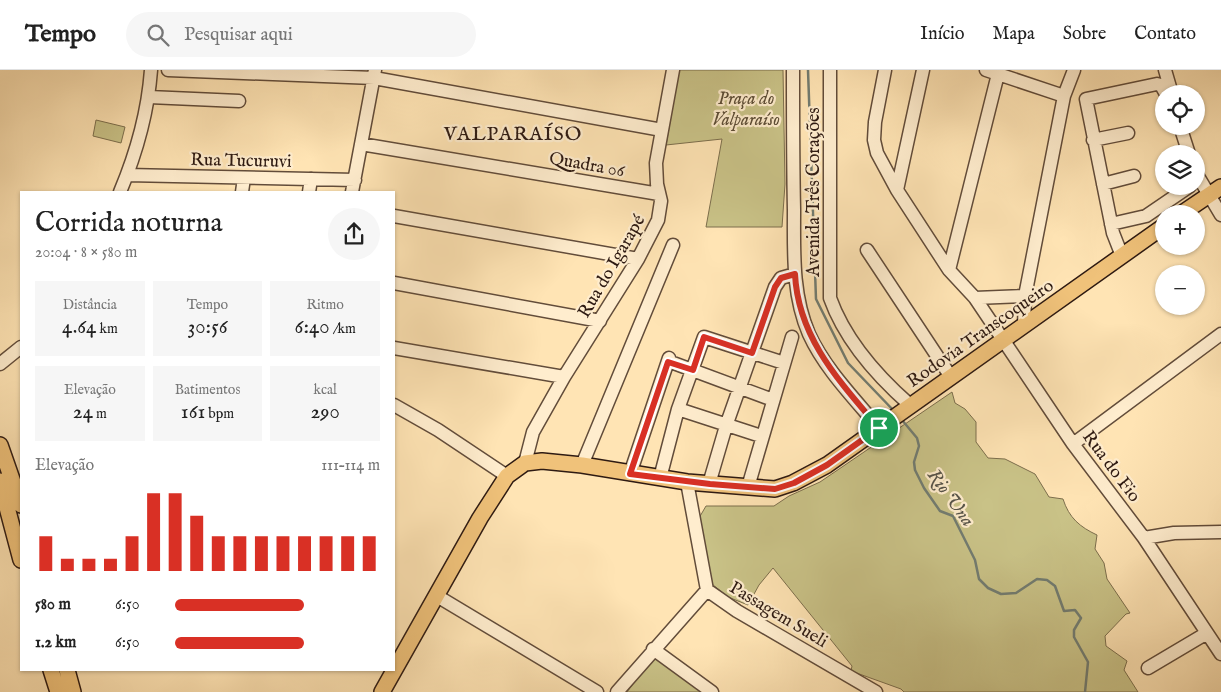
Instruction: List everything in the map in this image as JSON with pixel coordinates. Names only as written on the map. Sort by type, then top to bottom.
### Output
[{"type":"main road","points":[[1194,205],[1215,191]]},
{"type":"main road","name":"Rodovia Transcoqueiro","points":[[525,463],[542,461],[582,465],[687,482],[748,488],[775,489],[794,483],[827,465],[1155,232]]},
{"type":"main road","points":[[0,445],[20,502]]},
{"type":"main road","points":[[395,669],[480,518],[507,476],[525,463]]},
{"type":"main road","points":[[0,482],[20,556]]},
{"type":"main road","points":[[51,671],[58,692]]},
{"type":"main road","points":[[67,671],[73,692]]},
{"type":"main road","points":[[382,692],[394,671]]},
{"type":"street","points":[[120,191],[127,175],[149,97],[151,70]]},
{"type":"street","points":[[168,70],[374,74],[662,130]]},
{"type":"street","name":"Rua do Igarapé","points":[[525,463],[533,432],[564,377],[638,259],[658,220],[660,211],[659,194],[655,174],[674,70]]},
{"type":"street","name":"Avenida Três Corações","points":[[793,70],[795,274],[800,308],[809,334],[823,359],[881,426]]},
{"type":"street","name":"Avenida Três Corações","points":[[830,70],[830,298],[838,319],[852,341],[908,407]]},
{"type":"street","name":"Rua do Fio","points":[[885,70],[875,122],[874,140],[877,154],[897,190],[949,270],[975,298],[1074,444],[1144,538],[1221,654]]},
{"type":"street","points":[[897,190],[923,70]]},
{"type":"street","points":[[1165,70],[1169,85]]},
{"type":"street","points":[[1024,326],[1024,296],[1064,96],[1077,71]]},
{"type":"street","points":[[949,270],[992,72],[1064,96]]},
{"type":"street","points":[[352,191],[374,74]]},
{"type":"street","points":[[1122,256],[1111,224],[1086,99],[1157,84],[1162,85]]},
{"type":"street","points":[[149,97],[238,101]]},
{"type":"street","points":[[1093,140],[1128,133]]},
{"type":"street","name":"Quadra 06","points":[[361,144],[659,194]]},
{"type":"street","name":"Rua Tucuruvi","points":[[127,175],[355,180]]},
{"type":"street","points":[[1103,184],[1134,176]]},
{"type":"street","points":[[242,191],[244,178]]},
{"type":"street","points":[[309,191],[311,179]]},
{"type":"street","points":[[1205,182],[1215,191],[1221,215]]},
{"type":"street","points":[[1111,224],[1146,216],[1177,195]]},
{"type":"street","points":[[395,216],[638,259]]},
{"type":"street","points":[[582,465],[673,244]]},
{"type":"street","points":[[867,250],[951,377]]},
{"type":"street","points":[[710,484],[726,426],[775,287],[781,278],[795,274]]},
{"type":"street","points":[[395,282],[600,321]]},
{"type":"street","points":[[975,298],[1024,296]]},
{"type":"street","points":[[1074,444],[1221,334]]},
{"type":"street","points":[[660,478],[678,409],[704,337],[784,363]]},
{"type":"street","points":[[748,488],[761,436],[792,337]]},
{"type":"street","points":[[0,364],[20,348]]},
{"type":"street","points":[[395,348],[564,377]]},
{"type":"street","points":[[630,474],[669,360],[739,389],[773,400]]},
{"type":"street","points":[[395,406],[438,430],[507,476]]},
{"type":"street","points":[[678,409],[761,436]]},
{"type":"street","name":"Passagem Sueli","points":[[687,482],[707,590],[737,611],[876,692]]},
{"type":"street","points":[[1144,538],[1174,533],[1221,532]]},
{"type":"street","points":[[616,692],[707,590]]},
{"type":"street","points":[[437,596],[597,692]]},
{"type":"street","points":[[1148,668],[1207,633]]},
{"type":"street","points":[[653,649],[712,692]]},
{"type":"green space","name":"Praça do Valparaíso","points":[[679,70],[783,70],[785,184],[782,227],[706,227],[722,139],[666,145]]},
{"type":"green space","points":[[96,120],[125,127],[121,143],[93,136]]},
{"type":"green space","points":[[952,392],[955,403],[965,409],[976,422],[976,442],[988,458],[1005,459],[1035,474],[1049,497],[1063,499],[1072,517],[1085,529],[1097,535],[1095,549],[1104,563],[1107,579],[1130,613],[1126,614],[1105,636],[1106,646],[1127,661],[1124,670],[1138,692],[904,692],[901,689],[851,671],[852,666],[773,568],[759,585],[748,605],[728,597],[712,584],[699,518],[706,506],[774,506],[789,496],[820,482]]},
{"type":"green space","points":[[655,654],[708,692],[627,692]]},
{"type":"waterway","name":"Rio Una","points":[[808,70],[816,299],[848,363],[895,412]]},
{"type":"waterway","name":"Rio Una","points":[[902,420],[917,438],[919,446],[914,462],[915,470],[924,488],[940,511],[953,516],[975,560],[979,579],[988,588],[1001,594],[1016,593],[1037,579],[1047,580],[1055,586],[1064,611],[1075,610],[1081,618],[1074,630],[1074,637],[1088,662],[1085,692]]},
{"type":"district","name":"VALPARAÍSO","points":[[513,133]]},
{"type":"route","points":[[795,274],[800,308],[809,334],[823,359],[879,428],[827,465],[794,483],[775,489],[748,488],[630,474],[668,362],[693,370],[704,337],[752,353],[775,287],[778,281],[786,275],[795,274]]}]
